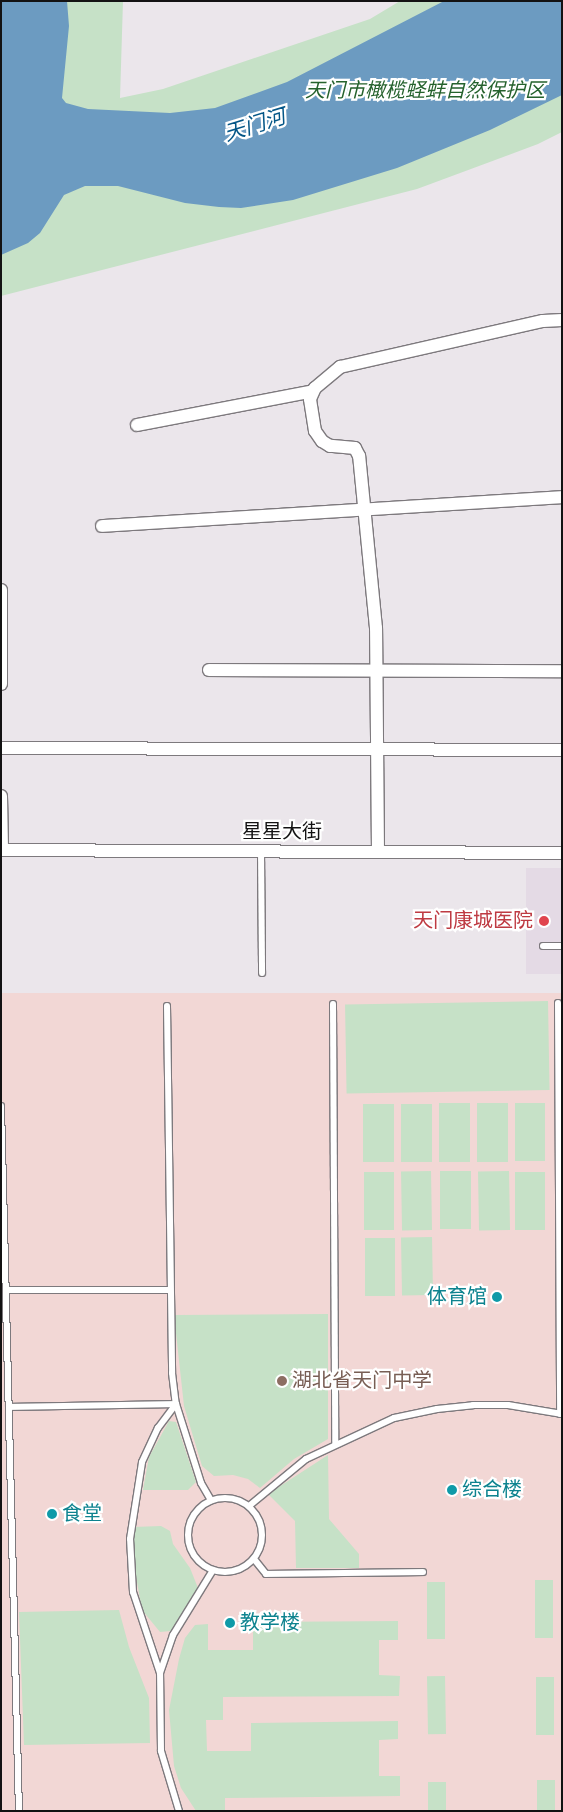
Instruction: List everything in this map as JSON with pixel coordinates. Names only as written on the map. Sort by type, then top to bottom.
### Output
[{"type":"street","points":[[378,852],[376,628],[359,456],[355,448],[330,446],[322,441],[311,415],[310,399],[313,391],[340,367],[543,321],[562,320]]},
{"type":"street","points":[[137,425],[313,391]]},
{"type":"street","points":[[102,526],[562,497]]},
{"type":"street","points":[[1,590],[1,684]]},
{"type":"street","points":[[209,670],[562,671]]},
{"type":"street","points":[[1,748],[562,750]]},
{"type":"street","points":[[1,796],[2,850]]},
{"type":"street","name":"星星大街","points":[[2,850],[562,853]]},
{"type":"lane","points":[[261,851],[262,973]]},
{"type":"lane","points":[[543,946],[562,946]]},
{"type":"lane","points":[[249,1506],[292,1468],[335,1444],[394,1418],[452,1407],[500,1404],[561,1414],[558,1003]]},
{"type":"lane","points":[[332,1004],[335,1444]]},
{"type":"lane","points":[[167,1006],[170,1290],[176,1404],[201,1482],[211,1500]]},
{"type":"lane","points":[[1,1106],[19,1811]]},
{"type":"lane","points":[[6,1290],[170,1290]]},
{"type":"lane","points":[[9,1407],[176,1404]]},
{"type":"lane","points":[[176,1404],[158,1428],[142,1462],[130,1539],[133,1592],[160,1673],[161,1751],[180,1811]]},
{"type":"lane","points":[[231,1498],[249,1506],[257,1515],[262,1538],[254,1559],[237,1570],[214,1570],[195,1557],[188,1533],[195,1512],[211,1500],[231,1498]]},
{"type":"lane","points":[[254,1559],[266,1574],[423,1572]]},
{"type":"lane","points":[[160,1673],[173,1635],[214,1570]]},
{"type":"shaded area","name":"天门康城医院","points":[[526,868],[562,868],[562,974],[526,974]]},
{"type":"shaded area","name":"湖北省天门中学","points":[[1,993],[562,993],[562,1811],[1,1811]]},
{"type":"green space","name":"天门市橄榄蛏蚌自然保护区","points":[[1,1],[123,1],[120,98],[163,89],[370,19],[400,1],[562,1],[562,132],[538,144],[417,189],[1,296]]},
{"type":"green space","points":[[548,1001],[550,1090],[347,1094],[345,1005]]},
{"type":"green space","points":[[439,1103],[470,1103],[470,1162],[439,1162]]},
{"type":"green space","points":[[477,1103],[508,1103],[508,1162],[477,1162]]},
{"type":"green space","points":[[515,1103],[545,1103],[545,1161],[515,1161]]},
{"type":"green space","points":[[363,1104],[394,1104],[394,1162],[363,1162]]},
{"type":"green space","points":[[401,1104],[432,1104],[432,1162],[401,1162]]},
{"type":"green space","points":[[431,1171],[432,1230],[402,1231],[401,1172]]},
{"type":"green space","points":[[440,1171],[471,1171],[471,1229],[440,1229]]},
{"type":"green space","points":[[509,1171],[510,1230],[479,1231],[478,1172]]},
{"type":"green space","points":[[364,1172],[394,1172],[394,1230],[364,1230]]},
{"type":"green space","points":[[515,1172],[545,1172],[545,1230],[515,1230]]},
{"type":"green space","points":[[432,1237],[433,1295],[402,1296],[401,1238]]},
{"type":"green space","points":[[365,1238],[395,1238],[395,1296],[365,1296]]},
{"type":"green space","points":[[328,1314],[328,1439],[294,1459],[260,1488],[248,1479],[233,1475],[214,1476],[202,1466],[184,1406],[174,1315]]},
{"type":"green space","points":[[169,1421],[176,1422],[196,1482],[188,1490],[143,1490],[149,1457]]},
{"type":"green space","points":[[328,1455],[329,1519],[359,1554],[359,1568],[296,1568],[295,1521],[268,1494]]},
{"type":"green space","points":[[161,1526],[170,1531],[173,1544],[190,1568],[198,1588],[171,1631],[160,1632],[142,1610],[133,1560],[133,1527]]},
{"type":"green space","points":[[535,1580],[553,1580],[553,1638],[535,1638]]},
{"type":"green space","points":[[427,1582],[445,1582],[445,1639],[427,1639]]},
{"type":"green space","points":[[119,1610],[129,1647],[149,1698],[150,1743],[24,1745],[19,1612]]},
{"type":"green space","points":[[398,1621],[398,1640],[379,1640],[379,1675],[400,1676],[399,1696],[223,1697],[223,1720],[206,1720],[207,1751],[251,1751],[251,1723],[398,1721],[398,1739],[379,1740],[379,1776],[400,1776],[400,1796],[225,1798],[225,1811],[196,1811],[181,1788],[174,1766],[169,1710],[185,1638],[195,1625],[208,1624],[208,1650],[253,1650],[253,1622]]},
{"type":"green space","points":[[427,1676],[445,1676],[446,1734],[428,1734]]},
{"type":"green space","points":[[536,1677],[554,1677],[554,1735],[536,1735]]},
{"type":"green space","points":[[537,1780],[555,1780],[555,1811],[537,1811]]},
{"type":"green space","points":[[428,1782],[446,1782],[446,1811],[428,1811]]},
{"type":"water","name":"天门市橄榄蛏蚌自然保护区","points":[[1,1],[67,1],[69,26],[62,98],[66,103],[88,109],[170,113],[215,108],[287,82],[444,1],[562,1],[562,95],[490,130],[397,168],[293,200],[241,208],[219,207],[185,203],[118,186],[85,186],[64,195],[40,233],[28,243],[1,255]]},
{"type":"place","name":"天门康城医院","points":[[544,921]]},
{"type":"place","name":"体育馆","points":[[497,1297]]},
{"type":"place","name":"湖北省天门中学","points":[[282,1381]]},
{"type":"place","name":"综合楼","points":[[452,1490]]},
{"type":"place","name":"食堂","points":[[52,1514]]},
{"type":"place","name":"教学楼","points":[[230,1623]]},
{"type":"water label","name":"天门河","points":[[255,126]]}]
